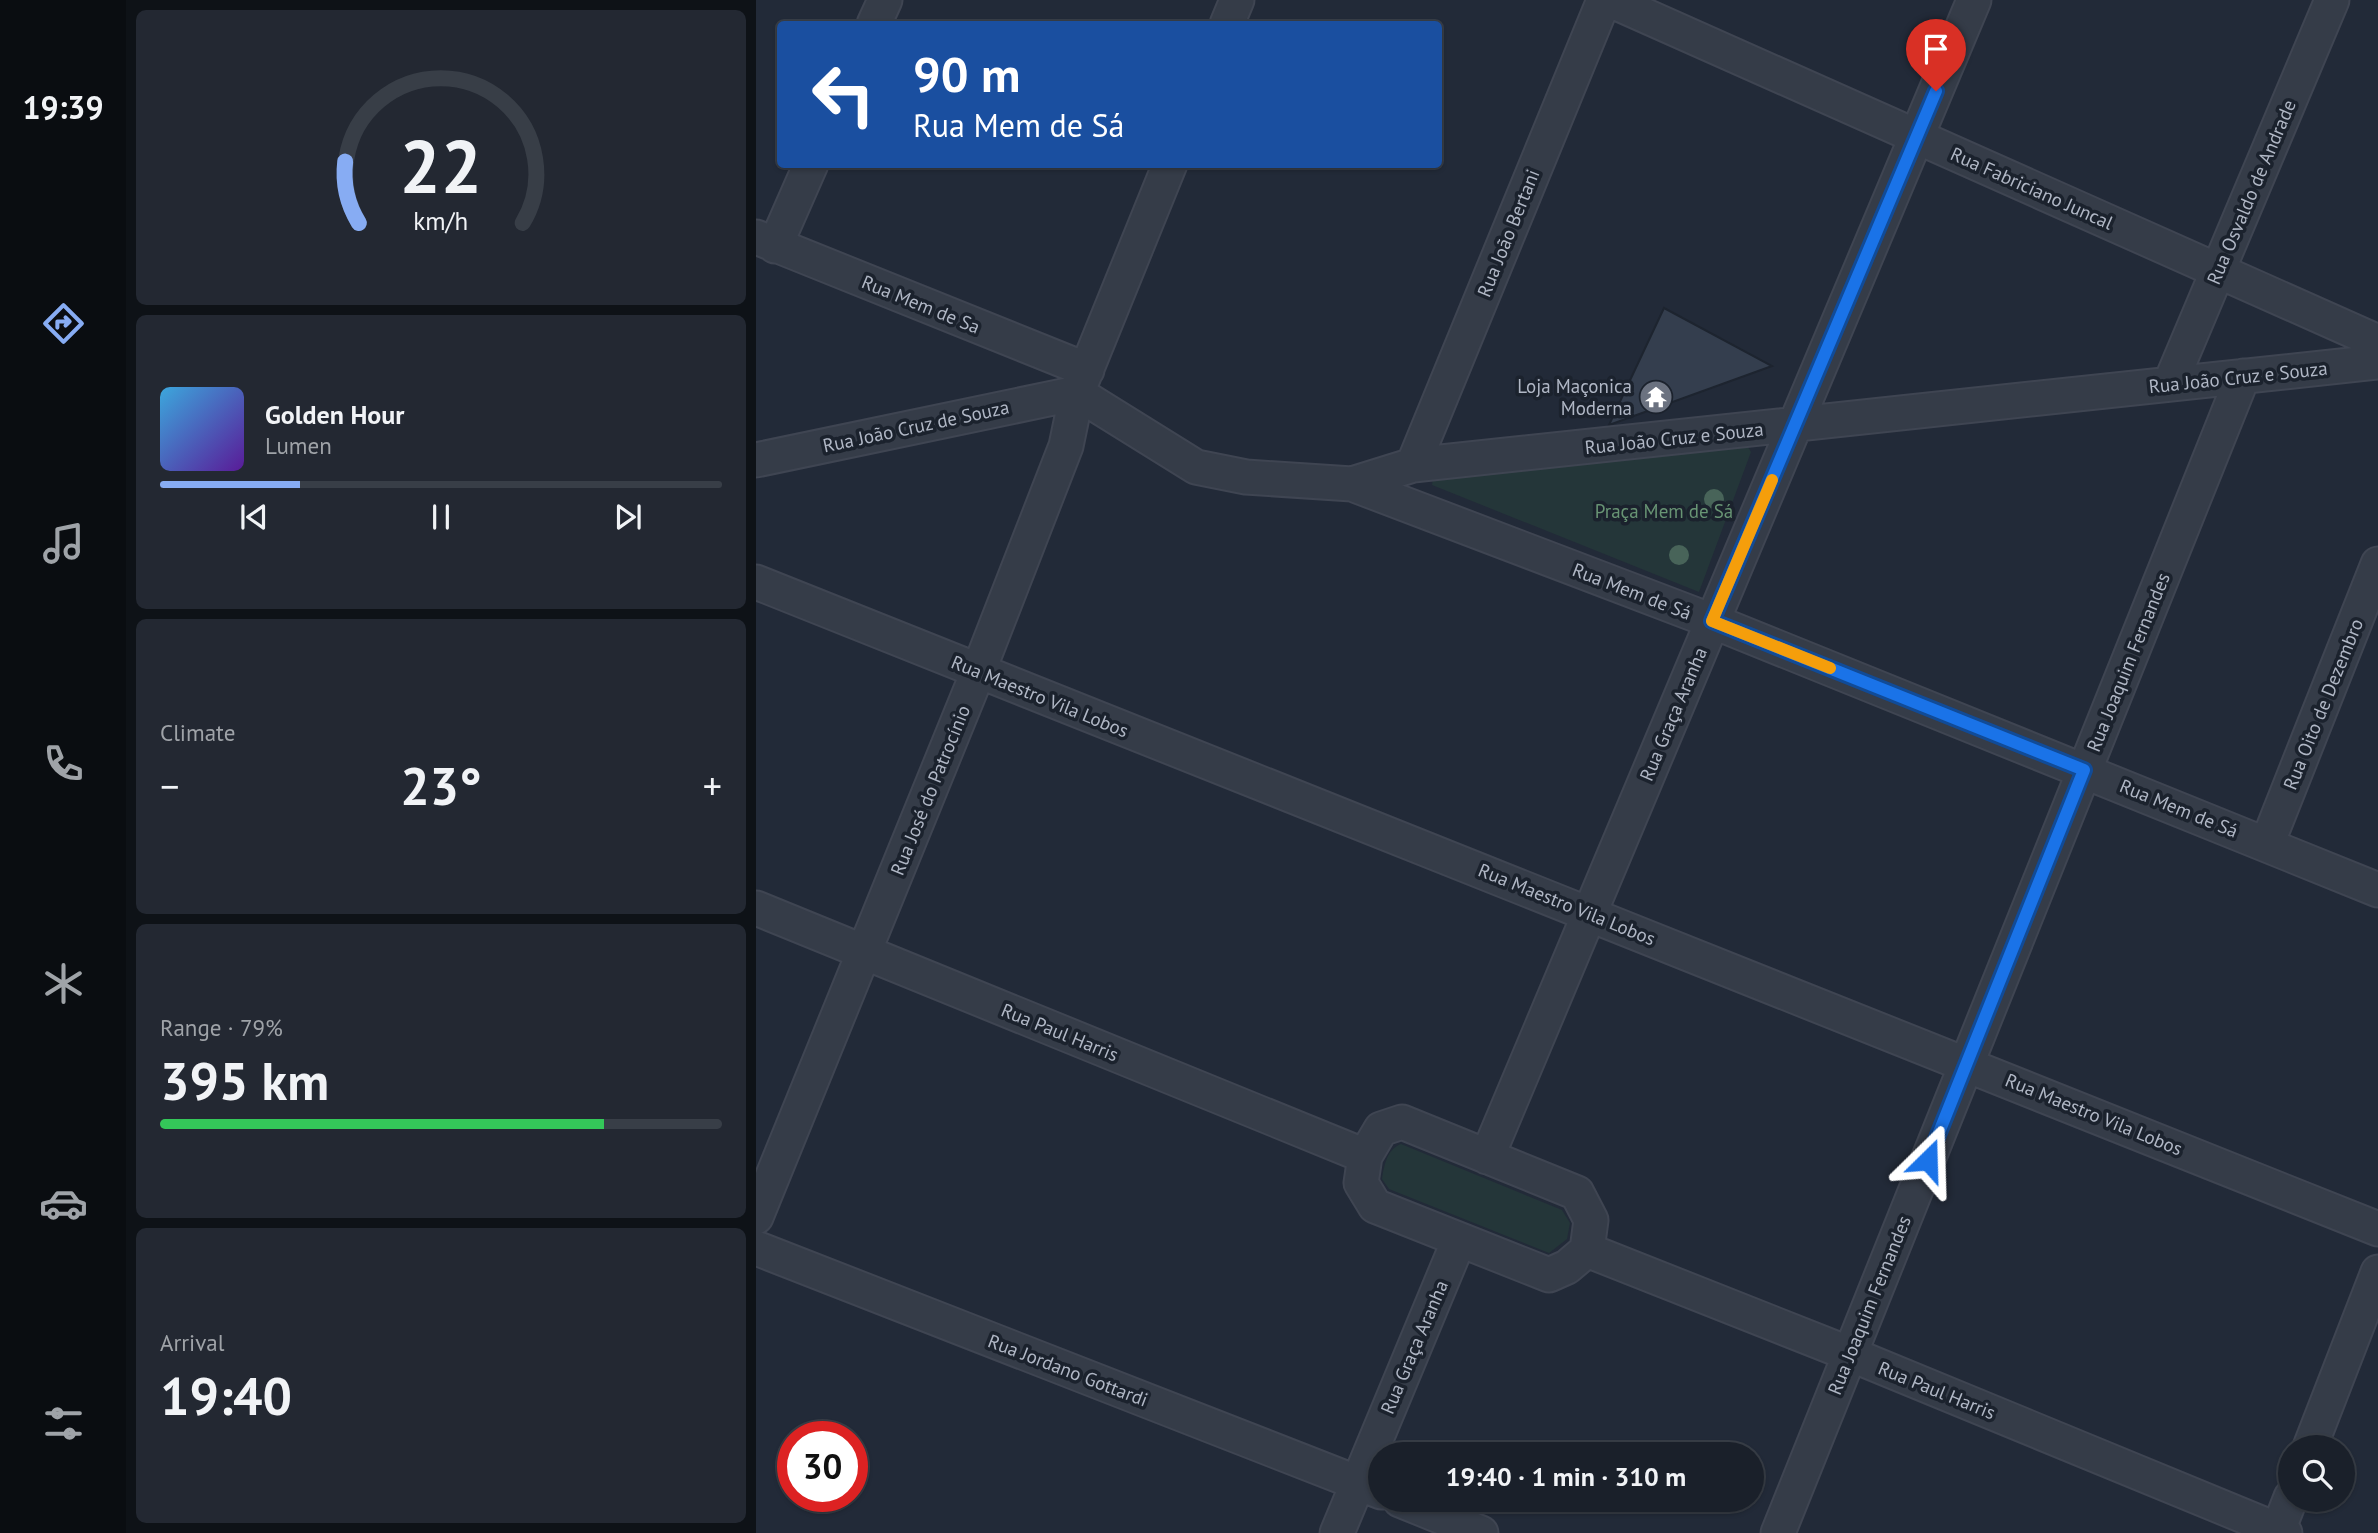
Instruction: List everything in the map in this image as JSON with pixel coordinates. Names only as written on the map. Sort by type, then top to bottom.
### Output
[{"type":"street","points":[[875,21],[885,0]]},
{"type":"street","points":[[1228,21],[1237,0]]},
{"type":"street","name":"Rua João Bertani","points":[[1413,465],[1604,0]]},
{"type":"street","name":"Rua Fabriciano Juncal","points":[[1610,0],[2378,342]]},
{"type":"street","name":"Rua Graça Aranha","points":[[1487,1157],[1974,0]]},
{"type":"street","name":"Rua Osvaldo de Andrade","points":[[2170,384],[2332,0]]},
{"type":"street","points":[[766,242],[809,168]]},
{"type":"street","name":"Rua José do Patrocínio","points":[[756,1217],[978,671],[1066,446],[1082,381],[1168,168]]},
{"type":"street","name":"Rua Mem de Sa","points":[[766,242],[1082,381]]},
{"type":"street","name":"Rua João Cruz e Souza","points":[[1082,381],[1196,467],[1246,477],[1352,484],[1413,465],[2378,362]]},
{"type":"street","name":"Rua Joaquim Fernandes","points":[[1778,1533],[2243,376]]},
{"type":"street","name":"Rua João Cruz de Souza","points":[[756,460],[1082,381]]},
{"type":"street","name":"Rua Mem de Sá","points":[[1352,484],[1712,621],[2378,890]]},
{"type":"street","name":"Rua Oito de Dezembro","points":[[2267,844],[2378,564]]},
{"type":"street","name":"Rua Maestro Vila Lobos","points":[[756,582],[2378,1229]]},
{"type":"street","name":"Rua Paul Harris","points":[[756,908],[1365,1156]]},
{"type":"street","points":[[1402,1122],[1487,1157],[1577,1194],[1591,1220],[1587,1250],[1567,1267],[1549,1275],[1375,1206],[1361,1183],[1365,1156],[1381,1129],[1402,1122]]},
{"type":"street","name":"Rua Graça Aranha","points":[[1385,1442],[1460,1240]]},
{"type":"street","name":"Rua Jordano Gottardi","points":[[756,1248],[1368,1487]]},
{"type":"street","name":"Rua Paul Harris","points":[[1587,1250],[1850,1354],[2280,1532]]},
{"type":"street","points":[[2315,1435],[2378,1272]]},
{"type":"street","name":"Rua Graça Aranha","points":[[1337,1533],[1368,1487]]},
{"type":"street","points":[[1428,1512],[1480,1533]]},
{"type":"street","points":[[2280,1532],[2286,1512]]},
{"type":"green space","name":"Praça Mem de Sá","points":[[1745,442],[1751,452],[1699,592],[1432,485],[1434,472]]},
{"type":"green space","points":[[1401,1144],[1562,1210],[1570,1223],[1567,1239],[1549,1253],[1389,1189],[1382,1179],[1385,1164],[1392,1150]]},
{"type":"building","name":"Loja Maçonica Moderna","points":[[1664,308],[1772,366],[1609,425]]},
{"type":"slow traffic","points":[[1772,480],[1712,621],[1830,668]]},
{"type":"place","name":"Loja Maçonica Moderna","points":[[1656,397]]},
{"type":"route","points":[[1928,1160],[2084,770],[1712,621],[1936,91]]}]
